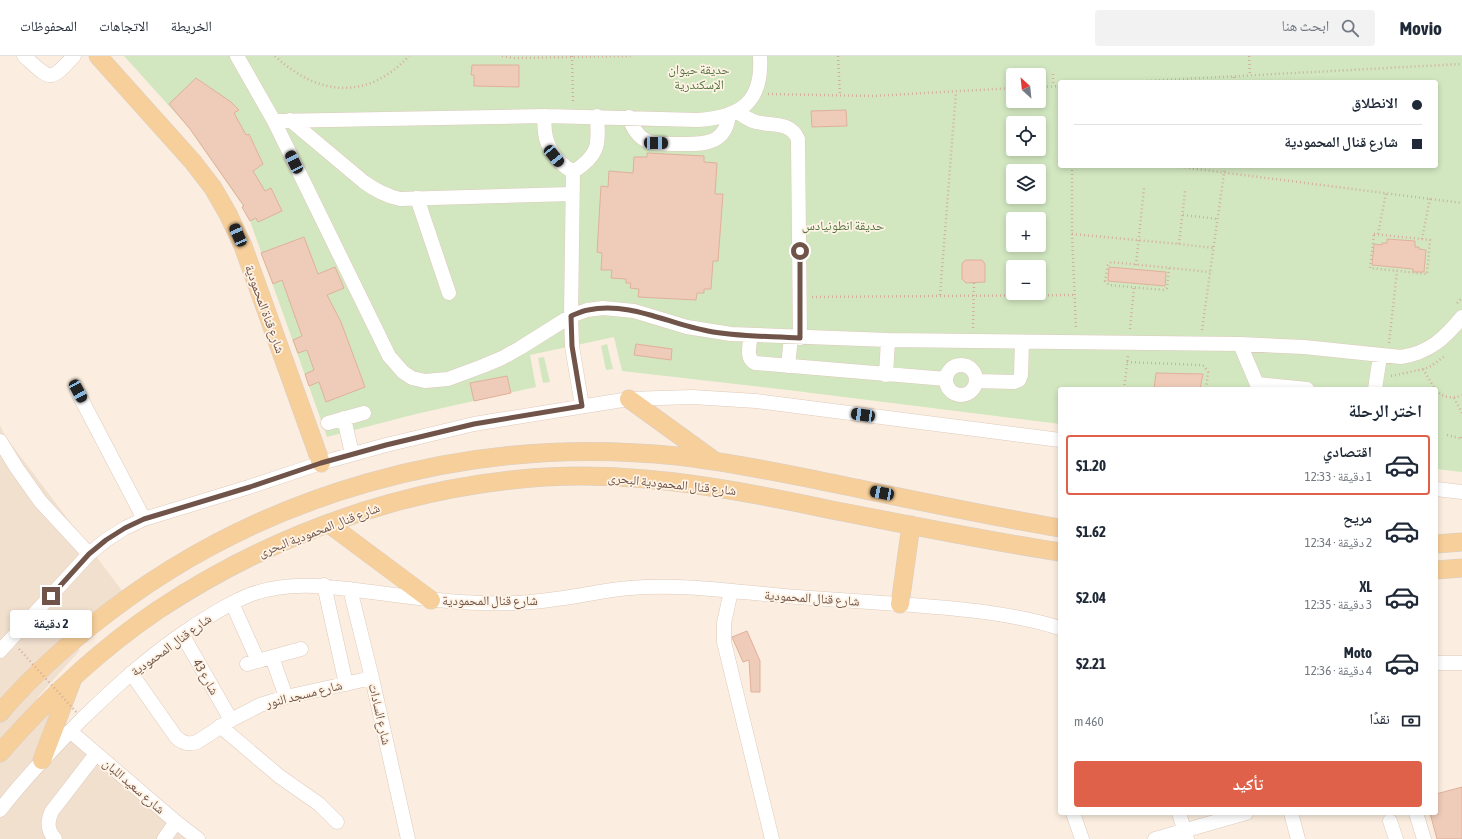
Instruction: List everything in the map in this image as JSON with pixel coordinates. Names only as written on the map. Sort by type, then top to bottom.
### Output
[{"type":"main road","name":"شارع قناة المحمودية","points":[[98,56],[194,162],[213,188],[228,214],[243,246],[321,463]]},
{"type":"main road","points":[[629,399],[714,461]]},
{"type":"main road","name":"شارع قنال المحمودية البحرى","points":[[0,713],[49,662],[106,614],[136,592],[181,563],[234,534],[268,518],[324,496],[374,480],[455,462],[522,454],[597,451],[675,456],[714,461],[1058,528]]},
{"type":"main road","name":"شارع قنال المحمودية البحرى","points":[[0,753],[36,714],[74,677],[127,633],[187,592],[249,557],[282,542],[385,505],[454,488],[528,479],[605,477],[643,478],[744,492],[911,525],[1058,552]]},
{"type":"main road","points":[[329,524],[431,600]]},
{"type":"main road","points":[[900,604],[911,525]]},
{"type":"main road","points":[[1438,544],[1462,542]]},
{"type":"main road","points":[[1438,570],[1462,568]]},
{"type":"main road","points":[[42,760],[74,677]]},
{"type":"street","points":[[24,56],[47,76],[54,76],[74,56]]},
{"type":"street","points":[[237,56],[274,121],[389,356],[403,372],[412,378],[424,381],[448,379],[464,374],[520,348],[571,316],[587,310],[603,308],[618,308],[634,311],[687,327],[750,335],[888,340],[1240,344],[1384,351],[1401,357],[1426,350],[1445,337],[1462,317]]},
{"type":"street","points":[[274,121],[545,116],[597,116],[698,120],[714,119],[733,113],[744,106],[754,94],[759,79],[760,56]]},
{"type":"street","points":[[629,117],[635,131],[648,141],[656,143],[698,144],[710,142],[720,136],[733,113]]},
{"type":"street","points":[[733,113],[757,122],[788,127],[798,139],[800,297],[796,337],[788,366]]},
{"type":"street","points":[[545,116],[545,132],[549,149],[559,162],[573,172]]},
{"type":"street","points":[[573,172],[587,162],[595,151],[598,139],[597,116]]},
{"type":"street","points":[[290,120],[326,152],[372,188],[400,199],[572,194]]},
{"type":"street","points":[[573,172],[572,346],[582,406]]},
{"type":"street","points":[[417,198],[449,293]]},
{"type":"street","points":[[750,335],[749,358],[752,362],[946,380]]},
{"type":"street","points":[[886,375],[888,340]]},
{"type":"street","points":[[963,365],[964,341]]},
{"type":"street","points":[[976,381],[1014,382],[1019,380],[1021,375],[1022,342]]},
{"type":"street","points":[[1240,344],[1258,387]]},
{"type":"street","points":[[1375,387],[1384,351]]},
{"type":"street","points":[[963,365],[968,366],[973,370],[976,381],[972,390],[963,395],[953,393],[946,385],[946,374],[953,367],[963,365]]},
{"type":"street","points":[[78,391],[144,519]]},
{"type":"street","points":[[0,651],[89,554],[118,532],[144,519],[352,454],[474,424],[629,399],[692,397],[756,401],[1058,440]]},
{"type":"street","points":[[328,423],[364,413]]},
{"type":"street","points":[[344,418],[352,454]]},
{"type":"street","points":[[0,441],[40,501],[89,554]]},
{"type":"street","points":[[1438,489],[1462,492]]},
{"type":"street","name":"شارع قنال المحمودية","points":[[0,810],[42,760],[131,673],[182,634],[232,603],[254,594],[277,588],[300,585],[324,586],[431,600],[482,603],[532,602],[610,590],[683,587],[762,595],[957,608],[1004,614],[1058,628]]},
{"type":"street","points":[[324,586],[346,684]]},
{"type":"street","name":"شارع السادات","points":[[350,589],[372,678],[408,839]]},
{"type":"street","points":[[731,591],[724,623],[724,642],[772,839]]},
{"type":"street","points":[[232,603],[253,663],[301,649]]},
{"type":"street","name":"شارع 43","points":[[182,634],[226,723]]},
{"type":"street","points":[[272,657],[286,697]]},
{"type":"street","points":[[1438,663],[1462,663]]},
{"type":"street","name":"شارع مسجد النور","points":[[131,673],[176,737],[180,741],[191,744],[197,742],[226,723],[260,705],[286,697],[372,678]]},
{"type":"street","points":[[226,723],[279,776],[319,804],[337,822]]},
{"type":"street","name":"شارع سعيد اللبان","points":[[70,731],[198,839]]},
{"type":"street","points":[[55,839],[51,835],[49,827],[49,818],[52,811],[96,754]]},
{"type":"street","points":[[1074,815],[1082,839]]},
{"type":"street","points":[[1180,815],[1185,835]]},
{"type":"street","points":[[1155,839],[1185,835],[1240,815]]},
{"type":"street","points":[[1292,815],[1298,839]]},
{"type":"street","points":[[1417,815],[1424,839]]},
{"type":"street","points":[[164,839],[176,822]]},
{"type":"street","points":[[1390,822],[1396,839]]},
{"type":"path","points":[[275,56],[294,72],[306,79],[330,87],[344,88],[369,84],[381,79],[392,72],[409,56]]},
{"type":"path","points":[[502,56],[514,58],[631,56]]},
{"type":"path","points":[[838,56],[840,96]]},
{"type":"path","points":[[1249,56],[1250,75]]},
{"type":"path","points":[[572,57],[573,116]]},
{"type":"path","points":[[1163,80],[1462,64]]},
{"type":"path","points":[[1053,74],[1053,86]]},
{"type":"path","points":[[1046,86],[1058,86]]},
{"type":"path","points":[[754,94],[873,96],[1006,88]]},
{"type":"path","points":[[940,295],[956,92]]},
{"type":"path","points":[[1072,168],[1072,234],[1077,332]]},
{"type":"path","points":[[1190,168],[1462,203]]},
{"type":"path","points":[[1202,332],[1225,168]]},
{"type":"path","points":[[1136,265],[1144,188]]},
{"type":"path","points":[[1179,244],[1186,191]]},
{"type":"path","points":[[1378,234],[1386,193]]},
{"type":"path","points":[[1422,239],[1430,198]]},
{"type":"path","points":[[1183,215],[1218,219]]},
{"type":"path","points":[[1072,234],[1214,248]]},
{"type":"path","points":[[1374,234],[1378,234],[1430,240],[1426,274],[1370,268],[1374,234]]},
{"type":"path","points":[[1169,268],[1168,286],[1164,290],[1106,284],[1108,266],[1110,262],[1210,272]]},
{"type":"path","points":[[1384,351],[1397,271]]},
{"type":"path","points":[[973,330],[974,283]]},
{"type":"path","points":[[800,297],[1074,295]]},
{"type":"path","points":[[1416,354],[1435,387]]},
{"type":"path","points":[[1127,362],[1204,366],[1208,372],[1206,387]]},
{"type":"path","points":[[1438,391],[1444,396],[1454,398],[1462,395]]},
{"type":"path","points":[[1454,398],[1462,413]]},
{"type":"path","points":[[1447,435],[1461,438],[1462,434]]},
{"type":"path","points":[[19,649],[78,714]]},
{"type":"shaded area","points":[[0,425],[5,436],[123,592],[68,640],[80,650],[37,698],[203,839],[0,839]]},
{"type":"green space","name":"حديقة انطونيادس","points":[[124,56],[1462,56],[1462,472],[1438,469],[1438,387],[1058,387],[1058,424],[622,371],[614,337],[530,355],[536,387],[416,414],[327,437],[250,221],[242,207],[243,206],[189,128]]},
{"type":"green space","points":[[607,344],[613,369],[606,370],[601,346]]},
{"type":"green space","points":[[544,357],[550,382],[543,383],[538,358]]},
{"type":"building","points":[[472,65],[519,65],[519,87],[474,86],[474,75],[471,75]]},
{"type":"building","points":[[196,78],[231,102],[239,110],[234,113],[246,135],[249,134],[263,164],[253,171],[265,191],[271,188],[282,211],[258,222],[256,218],[250,221],[242,207],[244,206],[190,129],[169,104]]},
{"type":"building","points":[[846,110],[847,126],[812,127],[811,111]]},
{"type":"building","points":[[647,153],[704,156],[704,162],[717,163],[715,194],[723,194],[718,261],[713,261],[711,289],[704,289],[704,293],[697,293],[696,300],[638,297],[639,289],[630,288],[631,283],[626,283],[626,279],[611,278],[612,270],[601,270],[602,253],[597,252],[601,186],[608,187],[609,171],[633,173],[634,157],[647,157]]},
{"type":"building","points":[[304,237],[318,274],[335,267],[344,288],[327,295],[341,322],[365,387],[326,402],[319,382],[309,386],[305,374],[314,370],[307,350],[298,353],[293,340],[302,336],[282,280],[273,284],[261,253]]},
{"type":"building","points":[[1387,239],[1415,241],[1415,247],[1426,250],[1424,272],[1413,272],[1413,269],[1372,265],[1374,244],[1382,245],[1382,243],[1387,243]]},
{"type":"building","points":[[966,260],[982,260],[985,264],[985,282],[966,283],[962,279],[962,263]]},
{"type":"building","points":[[1109,267],[1166,272],[1165,286],[1108,281]]},
{"type":"building","points":[[636,344],[672,349],[671,360],[634,355]]},
{"type":"building","points":[[1156,373],[1203,374],[1200,387],[1154,387]]},
{"type":"building","points":[[507,376],[511,393],[474,401],[470,383]]},
{"type":"building","points":[[747,631],[760,661],[760,692],[751,692],[749,660],[743,662],[732,637]]},
{"type":"building","points":[[1462,787],[1462,839],[1437,839],[1431,815],[1438,815],[1438,793]]},
{"type":"route","points":[[51,596],[89,554],[106,540],[125,528],[144,519],[250,487],[321,463],[386,445],[474,424],[582,406],[572,346],[571,316],[587,310],[618,308],[634,311],[687,327],[709,331],[731,334],[800,338],[800,251]]},
{"type":"park label","name":"حديقة حيوان الإسكندرية","points":[[699,76]]}]
